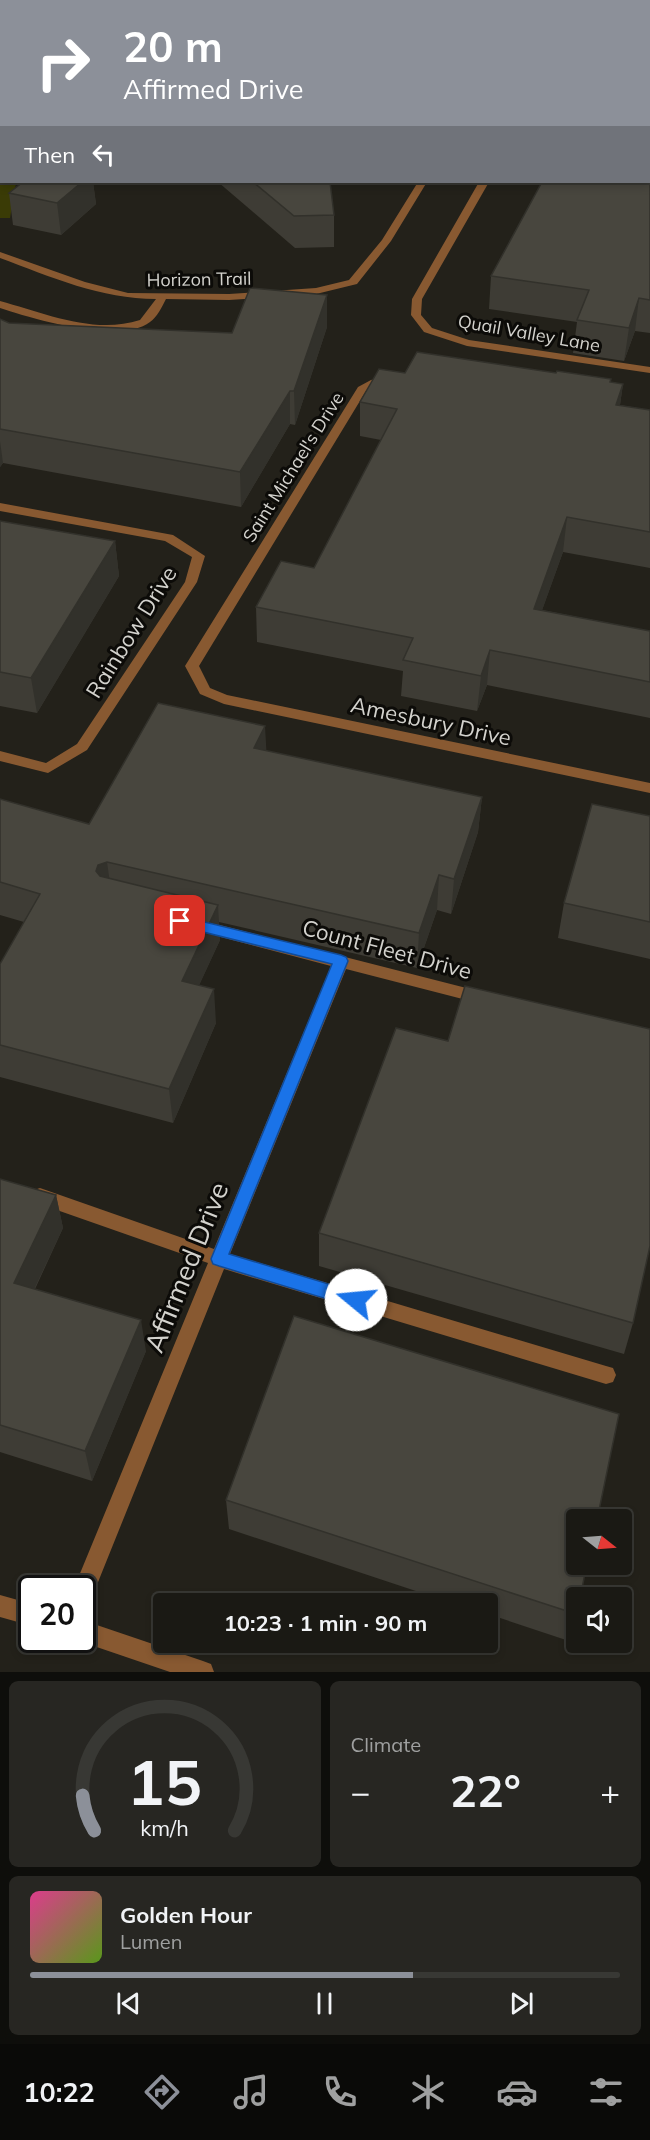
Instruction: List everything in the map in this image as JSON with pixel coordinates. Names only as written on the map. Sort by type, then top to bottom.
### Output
[{"type":"street","name":"Horizon Trail","points":[[0,255],[90,286],[128,296],[229,297],[316,291],[354,282],[386,241],[421,183]]},
{"type":"street","name":"Quail Valley Lane","points":[[483,183],[417,298],[416,315],[428,330],[467,343],[650,370]]},
{"type":"street","points":[[0,304],[29,315],[68,323],[131,328],[147,320],[163,296]]},
{"type":"street","name":"Saint Michael's Drive","points":[[205,691],[192,666],[363,389],[375,382],[400,379]]},
{"type":"street","name":"Rainbow Drive","points":[[0,507],[169,538],[199,556],[191,582],[82,747],[48,768],[0,756]]},
{"type":"street","name":"Amesbury Drive","points":[[205,691],[224,699],[650,788]]},
{"type":"street","name":"Count Fleet Drive","points":[[180,921],[501,1004]]},
{"type":"street","name":"Affirmed Drive","points":[[89,1575],[341,961]]},
{"type":"street","points":[[22,1190],[219,1259],[606,1376]]},
{"type":"street","points":[[0,1606],[18,1611]]},
{"type":"street","points":[[96,1636],[203,1672]]},
{"type":"shaded area","points":[[0,183],[16,183],[10,218],[0,218]]},
{"type":"building","points":[[22,183],[81,183],[57,203],[9,193]]},
{"type":"building","points":[[254,183],[330,183],[334,215],[294,216]]},
{"type":"building","points":[[541,183],[650,183],[650,300],[639,298],[629,328],[577,320],[589,290],[491,276]]},
{"type":"building","points":[[250,288],[327,295],[294,391],[290,391],[240,472],[0,429],[0,319],[9,323],[232,333]]},
{"type":"building","points":[[417,352],[611,379],[610,382],[623,384],[616,405],[650,410],[650,532],[567,517],[534,609],[650,631],[650,682],[490,650],[481,676],[403,660],[413,638],[256,607],[281,561],[314,568],[397,409],[360,402],[379,369],[405,373]]},
{"type":"building","points":[[0,521],[115,541],[31,678],[0,672]]},
{"type":"building","points":[[158,703],[265,726],[254,748],[482,797],[454,879],[439,875],[419,933],[107,862],[98,865],[96,871],[100,876],[218,905],[182,981],[214,989],[169,1089],[0,1045],[0,964],[40,894],[0,882],[0,799],[89,824]]},
{"type":"building","points":[[592,804],[650,816],[650,922],[564,903]]},
{"type":"building","points":[[465,986],[650,1029],[650,1246],[633,1323],[319,1233],[396,1028],[448,1041]]},
{"type":"building","points":[[0,1179],[56,1195],[14,1283],[141,1320],[85,1451],[0,1425]]},
{"type":"building","points":[[294,1316],[619,1414],[599,1509],[566,1509],[566,1575],[585,1575],[582,1587],[566,1587],[566,1611],[226,1500]]},
{"type":"route","points":[[180,921],[341,961],[219,1259],[356,1300]]}]
